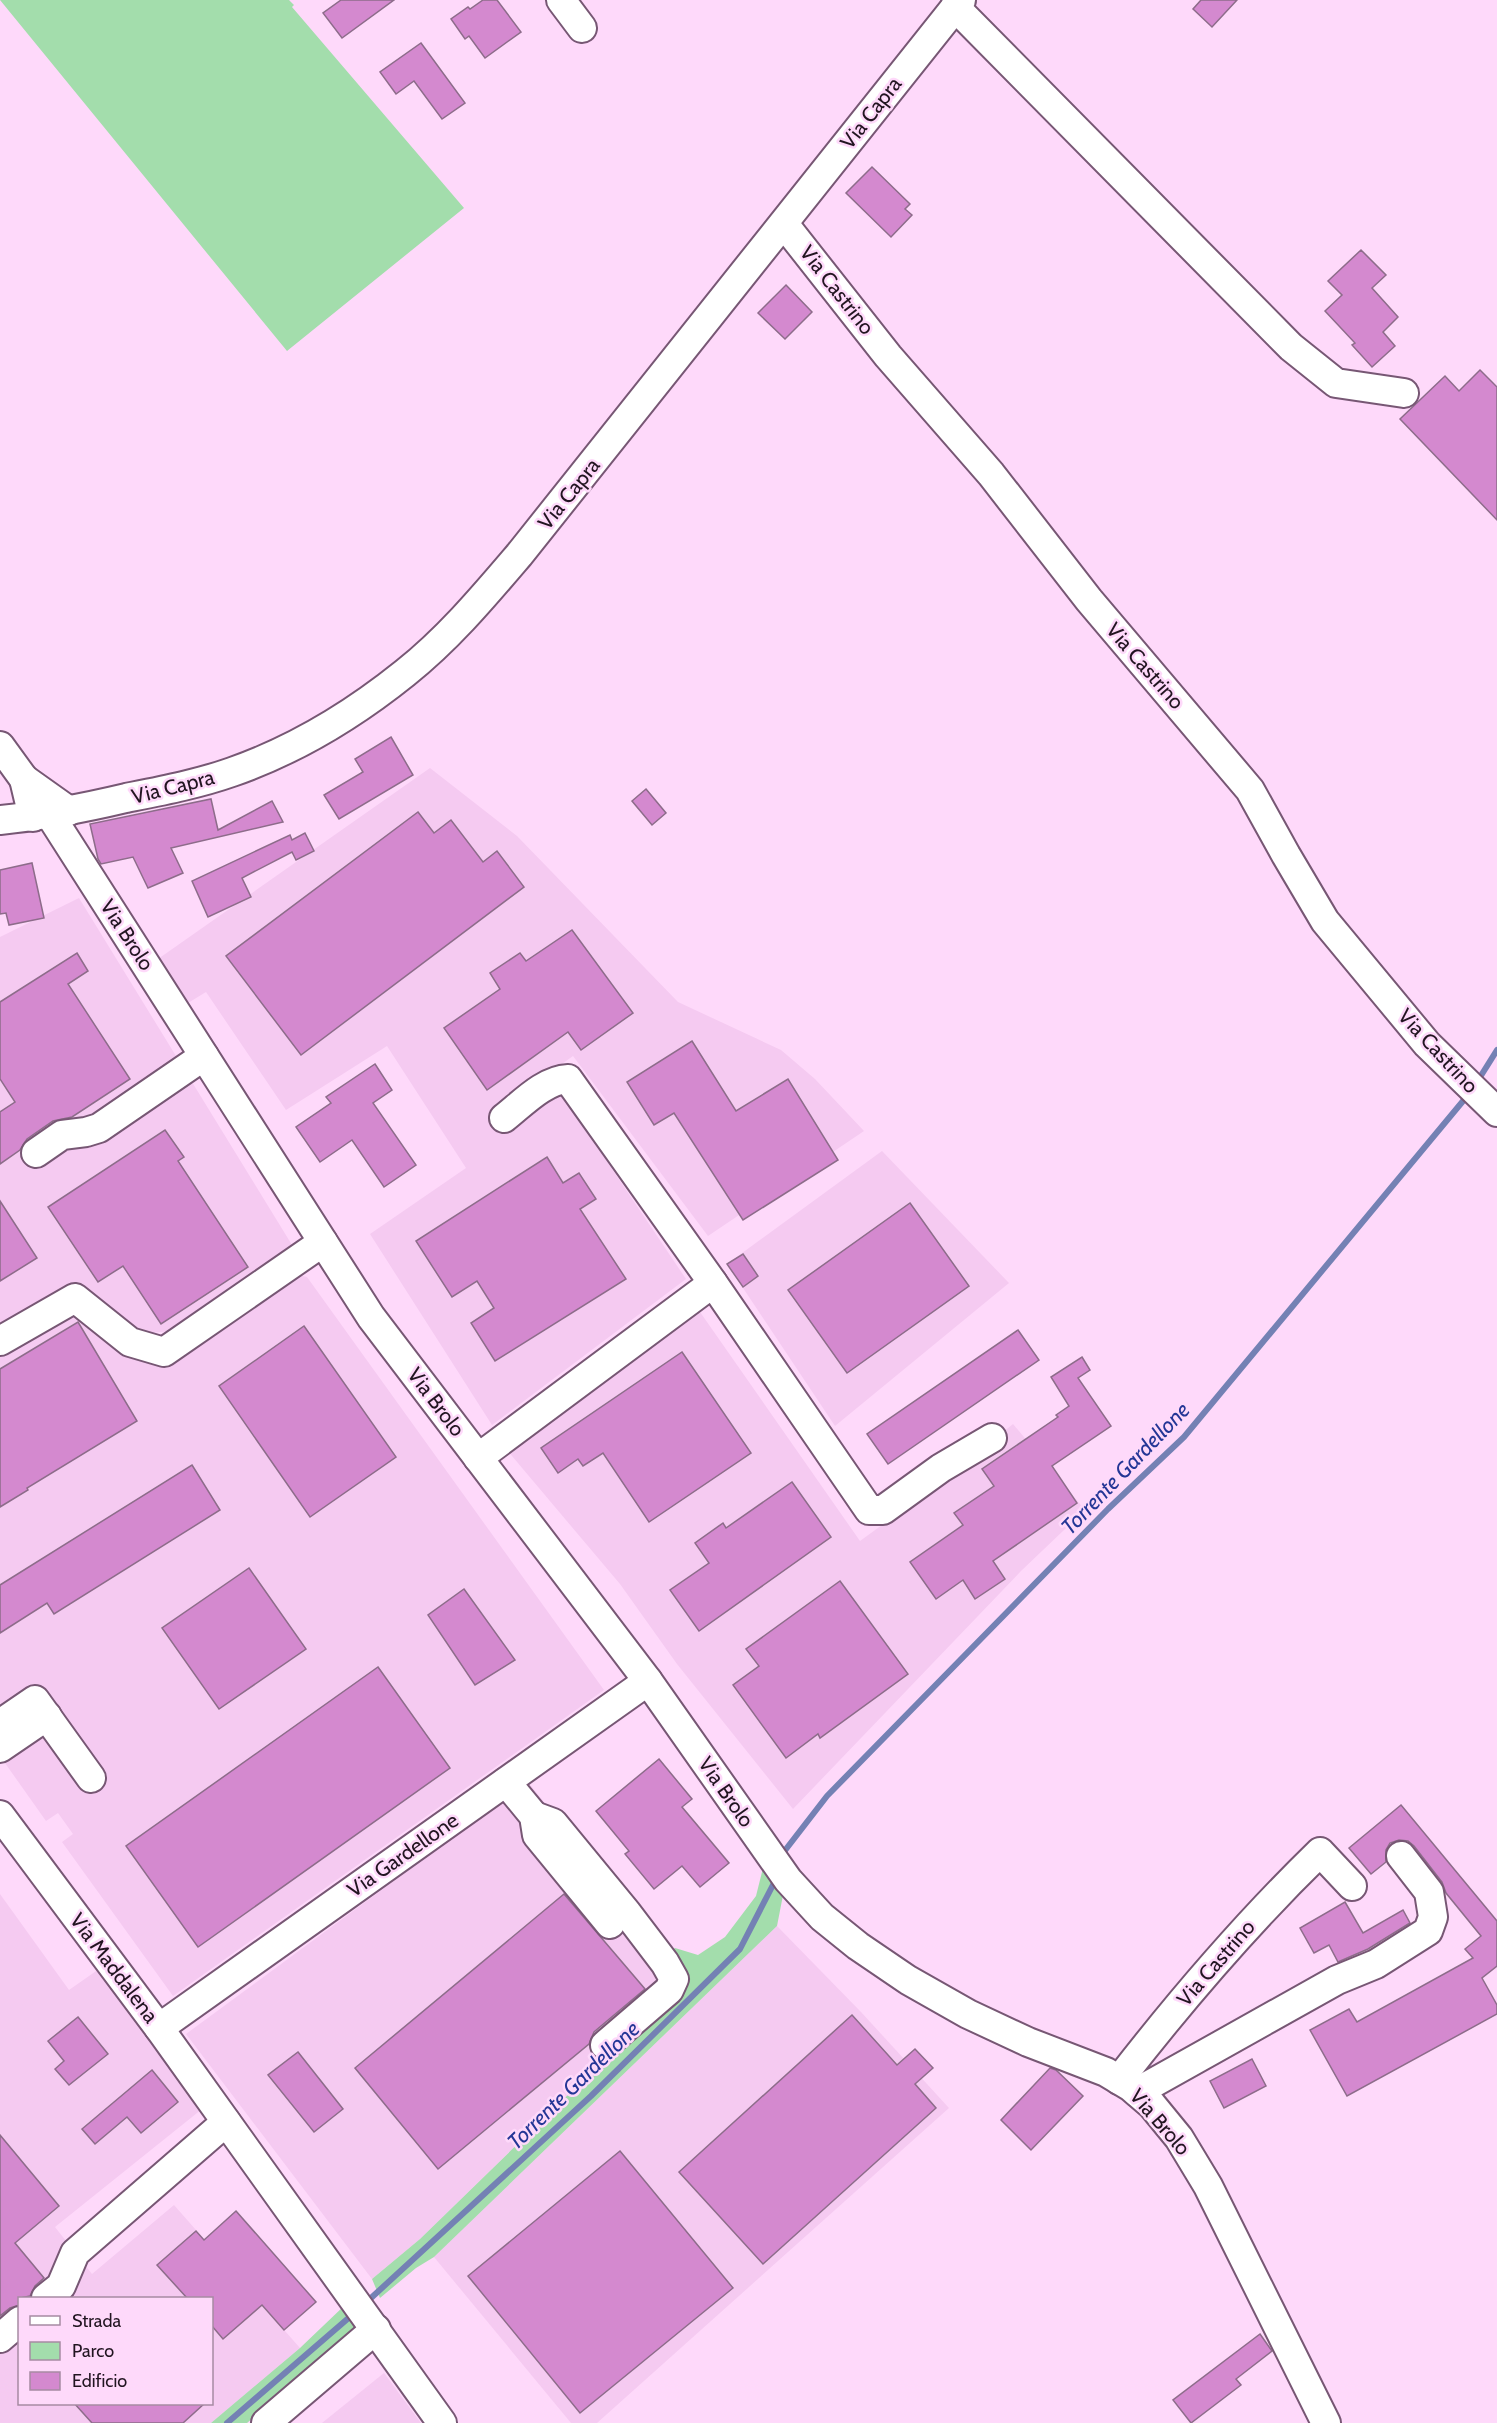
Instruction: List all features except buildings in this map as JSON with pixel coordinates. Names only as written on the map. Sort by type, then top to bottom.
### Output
[{"type":"street","points":[[561,0],[582,28]]},
{"type":"street","points":[[958,3],[1291,348],[1336,383],[1404,393]]},
{"type":"street","name":"Via Capra","points":[[0,820],[51,814],[183,786],[232,772],[315,734],[357,708],[406,672],[451,630],[519,555],[958,3]]},
{"type":"street","name":"Via Castrino","points":[[784,224],[888,356],[991,474],[1089,600],[1250,790],[1325,921],[1427,1044],[1497,1112]]},
{"type":"street","name":"Via Brolo","points":[[0,746],[51,814],[371,1317],[648,1682],[788,1880],[822,1917],[858,1946],[908,1980],[969,2014],[1028,2042],[1106,2072],[1128,2086],[1152,2106],[1194,2161],[1326,2423]]},
{"type":"street","points":[[36,1154],[62,1135],[99,1128],[204,1056]]},
{"type":"street","points":[[504,1118],[545,1087],[558,1079],[568,1078],[869,1510],[883,1510],[941,1468],[992,1438]]},
{"type":"street","points":[[0,1341],[75,1298],[130,1342],[164,1352],[323,1242]]},
{"type":"street","points":[[478,1458],[713,1283]]},
{"type":"street","name":"Via Gardellone","points":[[159,2028],[648,1682]]},
{"type":"street","points":[[0,1724],[35,1700],[91,1778]]},
{"type":"street","points":[[0,1748],[47,1716]]},
{"type":"street","points":[[506,1782],[534,1816],[553,1823],[665,1962],[674,1979],[669,1990],[605,2045]]},
{"type":"street","name":"Via Maddalena","points":[[0,1815],[159,2028],[442,2423]]},
{"type":"street","points":[[534,1816],[537,1835],[615,1929]]},
{"type":"street","name":"Via Castrino","points":[[1128,2086],[1193,1987],[1269,1903],[1320,1852],[1352,1886]]},
{"type":"street","points":[[1128,2086],[1337,1980],[1376,1964],[1428,1930],[1433,1917],[1429,1892],[1401,1856]]},
{"type":"street","points":[[47,2297],[61,2286],[75,2253],[226,2122]]},
{"type":"street","points":[[0,2338],[18,2323]]},
{"type":"street","points":[[267,2423],[376,2329]]},
{"type":"shaded area","points":[[430,768],[517,836],[678,1002],[781,1050],[815,1079],[864,1131],[708,1236],[573,1056],[498,1110],[559,1090],[686,1279],[492,1425],[370,1234],[466,1168],[387,1046],[286,1110],[206,992],[188,1003],[158,959]]},
{"type":"shaded area","points":[[79,898],[292,1245],[172,1331],[137,1334],[163,1362],[298,1275],[307,1277],[604,1690],[173,1996],[62,1842],[73,1834],[58,1813],[46,1821],[0,1756],[0,937]]},
{"type":"shaded area","points":[[882,1151],[1009,1283],[835,1426],[727,1264]]},
{"type":"shaded area","points":[[700,1312],[860,1541],[948,1477],[1013,1424],[1085,1510],[1021,1571],[793,1809],[677,1664],[620,1584],[506,1449],[677,1318]]},
{"type":"shaded area","points":[[528,1782],[686,1980],[420,2239],[372,2279],[186,2034]]},
{"type":"shaded area","points":[[0,1894],[69,1990],[99,1969],[202,2109],[55,2227],[92,2274],[174,2205],[300,2348],[211,2423],[0,2423]]},
{"type":"shaded area","points":[[777,1926],[861,2012],[949,2108],[597,2423],[571,2423],[434,2257]]},
{"type":"shaded area","points":[[384,2373],[421,2423],[322,2423]]},
{"type":"green space","points":[[0,0],[289,0],[294,5],[292,7],[464,208],[287,351]]},
{"type":"green space","points":[[764,1864],[784,1890],[777,1926],[434,2257],[416,2268],[380,2298],[372,2279],[420,2239],[685,1981],[666,1956],[675,1948],[698,1955],[725,1937],[756,1896]]},
{"type":"green space","points":[[345,2305],[360,2325],[247,2423],[211,2423],[300,2348]]},
{"type":"waterway","name":"Torrente Gardellone","points":[[1477,1082],[1497,1050]]},
{"type":"waterway","name":"Torrente Gardellone","points":[[783,1853],[827,1796],[1108,1509],[1184,1437],[1468,1095]]},
{"type":"waterway","name":"Torrente Gardellone","points":[[371,2298],[591,2096],[740,1949],[776,1879]]},
{"type":"waterway","name":"Torrente Gardellone","points":[[227,2423],[352,2315]]}]
